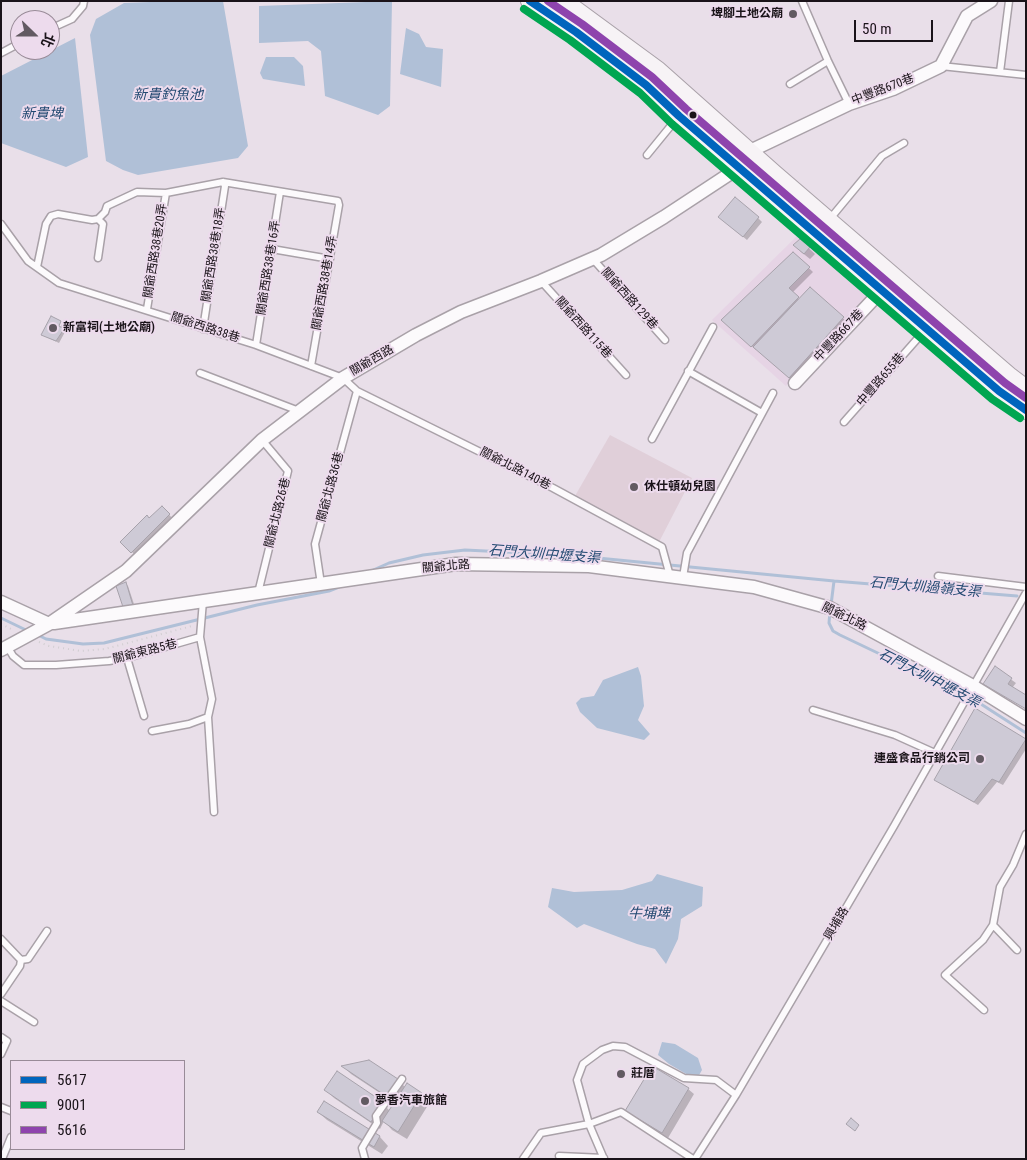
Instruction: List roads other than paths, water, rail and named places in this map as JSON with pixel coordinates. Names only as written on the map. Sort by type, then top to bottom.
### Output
[{"type":"main road","points":[[530,1],[576,32],[646,85],[679,116],[828,221],[932,322],[999,391],[1026,410]]},
{"type":"main road","points":[[563,1],[657,70],[727,131],[744,160],[882,290],[932,322],[1026,389]]},
{"type":"street","points":[[941,66],[967,16],[991,1]]},
{"type":"street","name":"中豐路670巷","points":[[744,160],[849,104],[894,89],[941,66]]},
{"type":"street","name":"關爺西路","points":[[49,624],[126,572],[262,440],[343,378],[416,335],[461,312],[541,281],[600,255],[664,217],[744,160]]},
{"type":"street","name":"中豐路667巷","points":[[795,383],[882,290]]},
{"type":"street","name":"關爺北路","points":[[49,624],[456,564],[589,566],[754,586],[830,608],[973,686],[1026,719]]},
{"type":"street","points":[[1,602],[49,624]]},
{"type":"street","points":[[3,647],[49,624]]},
{"type":"lane","points":[[60,24],[72,19],[83,6],[84,1]]},
{"type":"lane","points":[[802,1],[849,104]]},
{"type":"lane","points":[[1000,72],[1009,1]]},
{"type":"lane","points":[[790,84],[828,60]]},
{"type":"lane","points":[[941,66],[1026,75]]},
{"type":"lane","points":[[647,155],[679,116]]},
{"type":"lane","points":[[828,221],[882,156],[904,144]]},
{"type":"lane","points":[[37,267],[46,224],[51,216],[58,214],[92,220],[98,219],[105,212],[107,206],[137,192],[166,193],[223,182],[280,192]]},
{"type":"lane","name":"關爺西路38巷18弄","points":[[203,328],[225,186],[223,182]]},
{"type":"lane","name":"關爺西路38巷14弄","points":[[280,192],[338,201],[339,205],[311,366]]},
{"type":"lane","name":"關爺西路38巷16弄","points":[[256,345],[280,192]]},
{"type":"lane","name":"關爺西路38巷20弄","points":[[147,309],[166,193]]},
{"type":"lane","points":[[98,219],[103,224],[98,258]]},
{"type":"lane","name":"關爺西路38巷","points":[[1,224],[28,261],[59,283],[147,309],[256,345],[343,378]]},
{"type":"lane","points":[[272,249],[330,259]]},
{"type":"lane","name":"關爺西路129巷","points":[[592,258],[665,340]]},
{"type":"lane","name":"關爺西路115巷","points":[[541,281],[626,375]]},
{"type":"lane","name":"中豐路655巷","points":[[844,422],[932,322]]},
{"type":"lane","points":[[652,439],[713,327]]},
{"type":"lane","points":[[688,371],[762,413]]},
{"type":"lane","points":[[200,373],[299,412]]},
{"type":"lane","name":"關爺北路140巷","points":[[343,378],[357,390],[553,488],[662,547],[670,576]]},
{"type":"lane","name":"關爺北路36巷","points":[[321,584],[315,544],[357,390]]},
{"type":"lane","points":[[684,577],[687,553],[773,393]]},
{"type":"lane","name":"關爺北路26巷","points":[[258,594],[288,472],[262,440]]},
{"type":"lane","points":[[938,576],[1026,587]]},
{"type":"lane","name":"興埔路","points":[[694,1159],[736,1095],[936,753],[1026,593]]},
{"type":"lane","points":[[203,601],[200,637],[212,699],[208,717],[214,812]]},
{"type":"lane","name":"關爺東路5巷","points":[[3,647],[24,665],[56,665],[127,658],[200,637]]},
{"type":"lane","points":[[127,658],[144,716]]},
{"type":"lane","points":[[813,710],[895,735],[936,753]]},
{"type":"lane","points":[[152,730],[190,724],[208,717]]},
{"type":"lane","points":[[984,1010],[945,975],[983,940],[993,925],[1000,887],[1013,865],[1026,834]]},
{"type":"lane","points":[[993,925],[1017,950]]},
{"type":"lane","points":[[21,960],[28,959],[47,931]]},
{"type":"lane","points":[[1,939],[21,960]]},
{"type":"lane","points":[[1,994],[20,966],[21,960]]},
{"type":"lane","points":[[1,1001],[34,1022]]},
{"type":"lane","points":[[1,1037],[7,1041],[1,1054]]},
{"type":"lane","points":[[559,1156],[604,1158],[590,1124],[577,1080],[583,1064],[602,1050],[613,1046],[625,1047],[684,1078],[716,1080],[736,1095]]},
{"type":"lane","points":[[365,1159],[362,1148],[377,1123],[376,1116],[402,1079]]},
{"type":"lane","points":[[523,1159],[541,1133],[590,1124],[620,1112],[694,1159]]},
{"type":"lane","points":[[2,1159],[10,1139]]},
{"type":"water","name":"新貴釣魚池","points":[[223,1],[248,146],[238,158],[138,175],[106,161],[90,35],[96,19],[124,3]]},
{"type":"water","points":[[392,1],[390,106],[378,115],[325,96],[321,51],[308,41],[259,43],[259,6]]},
{"type":"water","points":[[406,28],[419,34],[426,47],[443,49],[441,87],[400,74]]},
{"type":"water","name":"新貴埤","points":[[75,38],[88,157],[66,167],[1,143],[1,76],[32,60],[60,60],[60,46]]},
{"type":"water","points":[[266,57],[294,57],[303,66],[305,86],[263,79],[260,73]]},
{"type":"water","points":[[638,667],[641,676],[644,706],[638,720],[650,734],[644,740],[597,728],[580,712],[576,703],[581,698],[594,696],[603,680]]},
{"type":"water","name":"牛埔埤","points":[[657,874],[703,887],[702,906],[681,919],[678,939],[666,964],[655,949],[584,924],[577,928],[548,907],[552,888],[574,892],[622,890],[652,881]]},
{"type":"water","points":[[662,1042],[675,1044],[698,1058],[702,1070],[698,1077],[688,1075],[658,1055]]},
{"type":"waterway","name":"石門大圳中壢支渠","points":[[371,571],[389,563],[423,555],[465,550],[567,555],[834,581],[1017,596]]},
{"type":"waterway","name":"石門大圳中壢支渠","points":[[831,605],[834,581]]},
{"type":"waterway","name":"石門大圳中壢支渠","points":[[36,634],[46,639],[83,644],[104,643],[257,605],[329,591],[339,587]]},
{"type":"waterway","name":"石門大圳中壢支渠","points":[[830,611],[829,623],[833,631],[970,697],[1026,733]]},
{"type":"waterway","name":"石門大圳中壢支渠","points":[[1,618],[28,631]]},
{"type":"place","name":"埤腳土地公廟","points":[[793,14]]},
{"type":"place","name":"新富祠(土地公廟)","points":[[53,328]]},
{"type":"place","name":"休仕頓幼兒園","points":[[634,487]]},
{"type":"place","name":"連盛食品行銷公司","points":[[980,759]]},
{"type":"place","name":"莊厝","points":[[621,1074]]},
{"type":"place","name":"夢香汽車旅館","points":[[365,1101]]},
{"type":"water label","name":"石門大圳過嶺支渠","points":[[925,588]]}]
